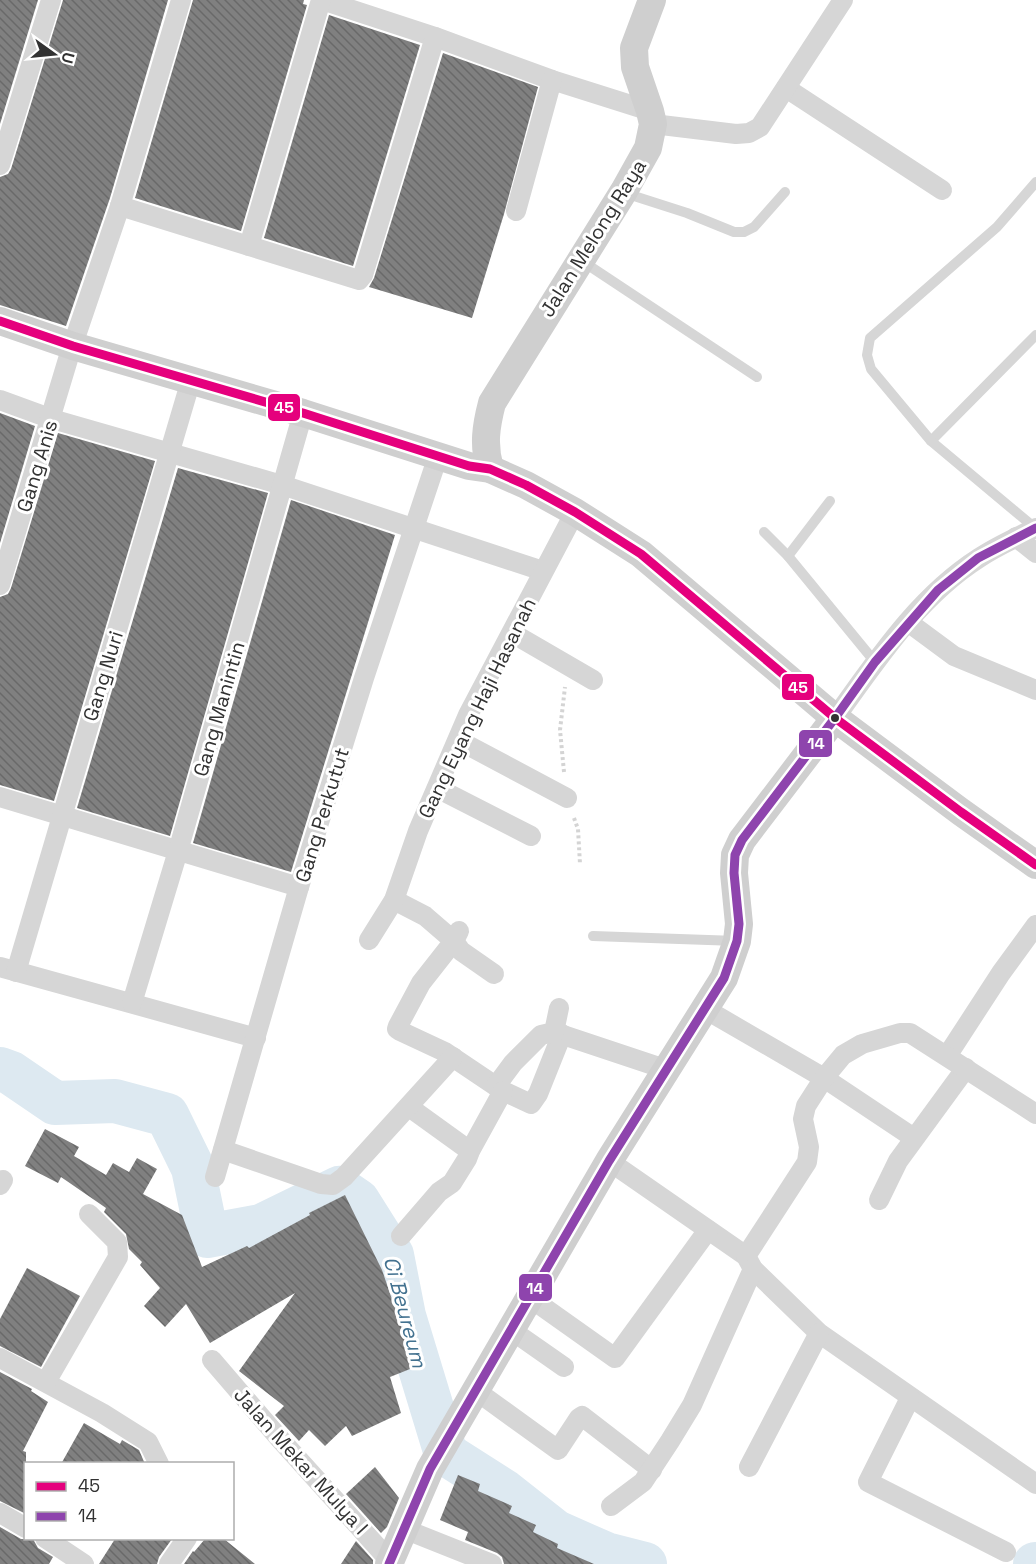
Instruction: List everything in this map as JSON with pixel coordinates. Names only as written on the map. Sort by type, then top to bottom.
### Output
[{"type":"main road","points":[[651,118],[635,68],[634,48],[652,0]]},
{"type":"main road","name":"Jalan Melong Raya","points":[[490,469],[486,454],[485,429],[492,403],[624,191],[648,148],[651,118]]},
{"type":"main road","points":[[0,321],[73,346],[303,413],[469,466],[490,469],[526,485],[575,512],[641,554],[836,718],[1036,865]]},
{"type":"main road","points":[[389,1563],[430,1468],[456,1422],[609,1161],[724,978],[737,941],[739,924],[734,873],[735,855],[742,840],[836,718]]},
{"type":"street","points":[[0,165],[51,0]]},
{"type":"street","name":"Gang Anis","points":[[0,585],[73,346],[120,207],[182,0]]},
{"type":"street","points":[[249,246],[327,1],[552,80],[651,118],[736,134],[749,133],[760,127],[843,0]]},
{"type":"street","points":[[120,207],[356,280],[362,278],[435,38]]},
{"type":"street","points":[[516,211],[552,80]]},
{"type":"street","points":[[786,88],[942,190]]},
{"type":"street","name":"Gang Nuri","points":[[8,970],[51,859],[62,814],[191,380]]},
{"type":"street","points":[[0,400],[52,419],[168,454],[282,485],[543,572]]},
{"type":"street","name":"Gang Manintin","points":[[132,1003],[178,851],[303,413]]},
{"type":"street","name":"Gang Perkutut","points":[[215,1177],[299,887],[364,678],[438,456]]},
{"type":"street","name":"Gang Eyang Haji Hasanah","points":[[369,940],[393,900],[418,831],[478,696],[575,512]]},
{"type":"street","points":[[836,718],[875,662],[908,621],[946,584],[978,558],[1036,528]]},
{"type":"street","points":[[1016,537],[1036,553]]},
{"type":"street","points":[[908,621],[954,656],[1036,690]]},
{"type":"street","points":[[512,633],[593,680]]},
{"type":"street","points":[[458,740],[567,798]]},
{"type":"street","points":[[437,788],[531,836]]},
{"type":"street","points":[[0,797],[299,887]]},
{"type":"street","points":[[393,900],[458,935],[461,951],[494,974]]},
{"type":"street","points":[[947,1056],[1001,973],[1036,925]]},
{"type":"street","points":[[458,935],[421,983],[397,1029],[453,1057],[499,1088],[528,1104],[534,1102],[558,1033],[559,1008]]},
{"type":"street","points":[[8,970],[256,1038]]},
{"type":"street","points":[[705,1009],[824,1078],[914,1138]]},
{"type":"street","points":[[401,1236],[439,1192],[452,1183],[467,1160],[499,1088],[513,1063],[541,1035],[558,1033],[665,1069]]},
{"type":"street","points":[[611,1506],[643,1482],[692,1405],[749,1262],[807,1162],[809,1147],[803,1119],[806,1106],[843,1054],[862,1044],[900,1033],[910,1033],[1036,1114]]},
{"type":"street","points":[[223,1150],[321,1185],[333,1185],[344,1177],[453,1057]]},
{"type":"street","points":[[879,1200],[898,1161],[966,1068]]},
{"type":"street","points":[[409,1107],[470,1150]]},
{"type":"street","points":[[609,1161],[708,1230],[749,1262],[819,1333],[1036,1484]]},
{"type":"street","points":[[46,1382],[118,1257],[117,1242],[89,1214]]},
{"type":"street","points":[[528,1297],[615,1358],[708,1230]]},
{"type":"street","points":[[511,1330],[564,1367]]},
{"type":"street","points":[[749,1467],[819,1333]]},
{"type":"street","points":[[0,1358],[102,1413],[148,1442],[158,1462]]},
{"type":"street","name":"Jalan Mekar Mulya I","points":[[212,1360],[389,1563]]},
{"type":"street","points":[[475,1390],[558,1450],[582,1416],[652,1470]]},
{"type":"street","points":[[910,1398],[868,1482],[1006,1552]]},
{"type":"street","points":[[0,1513],[24,1527]]},
{"type":"street","points":[[404,1529],[492,1564]]},
{"type":"street","points":[[47,1540],[84,1564]]},
{"type":"street","points":[[169,1564],[186,1540]]},
{"type":"lane","points":[[1036,182],[997,227],[870,338],[867,354],[872,369],[932,441],[1036,528]]},
{"type":"lane","points":[[624,191],[734,232],[744,232],[754,227],[785,192]]},
{"type":"lane","points":[[580,260],[757,377]]},
{"type":"lane","points":[[932,441],[1036,335]]},
{"type":"lane","points":[[788,556],[830,501]]},
{"type":"lane","points":[[764,532],[788,556],[875,662]]},
{"type":"lane","points":[[593,936],[737,941]]},
{"type":"path","points":[[572,667],[566,685],[560,729],[567,798],[578,829],[580,864]]},
{"type":"building","points":[[0,0],[38,0],[0,124]]},
{"type":"building","points":[[63,0],[168,0],[110,198],[66,326],[0,305],[0,177],[8,174],[11,169]]},
{"type":"building","points":[[193,0],[304,0],[303,4],[307,5],[241,231],[135,198]]},
{"type":"building","points":[[329,15],[420,45],[353,266],[264,238]]},
{"type":"building","points":[[443,53],[538,87],[504,214],[472,318],[369,287],[374,278]]},
{"type":"building","points":[[0,413],[35,426],[0,543]]},
{"type":"building","points":[[58,433],[155,461],[54,801],[0,785],[0,597],[8,594],[11,588]]},
{"type":"building","points":[[178,468],[268,493],[170,836],[77,808]]},
{"type":"building","points":[[291,500],[395,535],[291,872],[193,843]]},
{"type":"building","points":[[45,1129],[79,1147],[74,1156],[106,1175],[113,1163],[129,1172],[137,1158],[157,1169],[143,1194],[182,1215],[202,1267],[247,1246],[249,1248],[345,1195],[382,1270],[415,1367],[390,1377],[401,1413],[352,1436],[346,1426],[325,1446],[309,1430],[299,1441],[275,1415],[284,1406],[239,1371],[295,1293],[210,1343],[186,1304],[165,1327],[144,1306],[160,1288],[140,1265],[142,1262],[129,1249],[126,1234],[104,1212],[106,1208],[61,1177],[58,1183],[25,1166]]},
{"type":"building","points":[[27,1268],[80,1296],[41,1367],[0,1346],[0,1319]]},
{"type":"building","points":[[0,1372],[32,1389],[31,1391],[48,1402],[23,1451],[26,1452],[24,1513],[0,1501]]},
{"type":"building","points":[[84,1423],[120,1444],[122,1440],[139,1450],[144,1462],[62,1462]]},
{"type":"building","points":[[375,1467],[399,1498],[387,1527],[381,1533],[346,1494]]},
{"type":"building","points":[[458,1475],[480,1484],[478,1491],[512,1506],[509,1513],[536,1525],[533,1532],[558,1544],[557,1548],[594,1564],[504,1564],[502,1557],[497,1553],[465,1540],[468,1532],[440,1520]]},
{"type":"building","points":[[0,1527],[21,1539],[34,1540],[38,1548],[53,1557],[49,1564],[0,1564]]},
{"type":"building","points":[[114,1540],[171,1540],[159,1557],[157,1564],[99,1564]]},
{"type":"building","points":[[204,1540],[225,1540],[255,1564],[184,1564]]},
{"type":"building","points":[[356,1541],[373,1560],[373,1564],[341,1564]]},
{"type":"waterway","name":"Ci Beureum","points":[[0,1069],[11,1073],[55,1103],[115,1101],[167,1115],[193,1168],[207,1236],[261,1226],[339,1188],[358,1201],[392,1255],[404,1316],[446,1454],[504,1491],[556,1532],[606,1554],[645,1564]]},
{"type":"transit line","name":"45","points":[[0,321],[73,346],[303,413],[469,466],[490,469],[526,485],[575,512],[641,554],[835,718],[1036,865]]},
{"type":"transit line","name":"14","points":[[389,1564],[430,1469],[609,1161],[724,978],[737,941],[739,924],[734,873],[735,855],[742,840],[875,662],[938,590],[978,558],[1036,528]]}]
